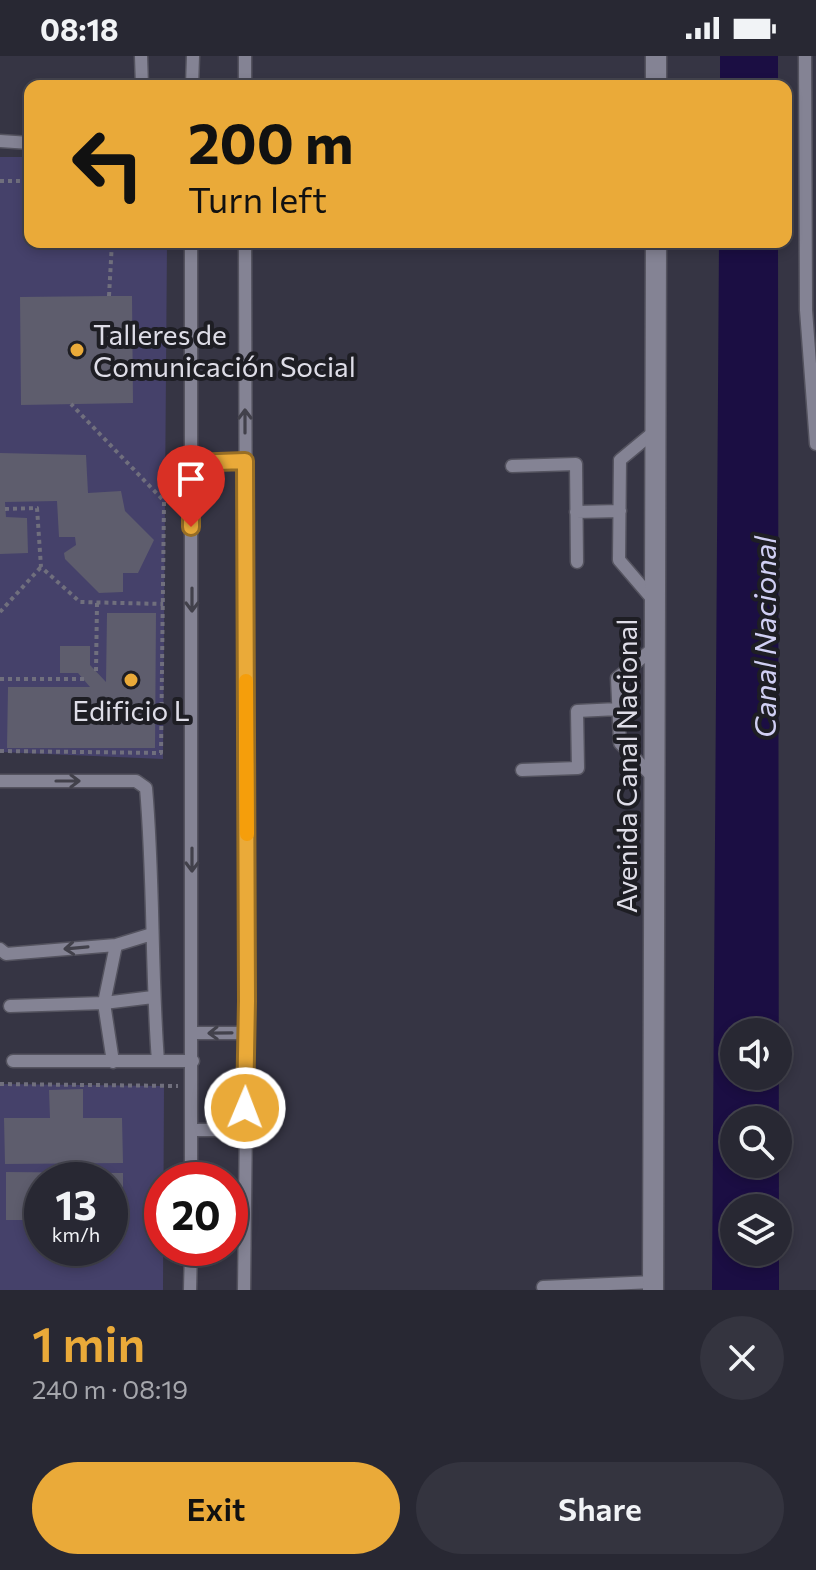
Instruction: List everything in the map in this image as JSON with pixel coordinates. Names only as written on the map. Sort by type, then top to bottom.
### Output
[{"type":"main road","points":[[656,56],[656,80]]},
{"type":"main road","name":"Avenida Canal Nacional","points":[[653,1286],[656,248]]},
{"type":"lane","points":[[141,56],[142,80]]},
{"type":"lane","points":[[192,80],[193,56]]},
{"type":"lane","points":[[245,56],[245,80]]},
{"type":"lane","points":[[805,56],[806,310],[816,444]]},
{"type":"lane","points":[[0,141],[24,143]]},
{"type":"lane","points":[[191,248],[191,1162]]},
{"type":"lane","points":[[244,1290],[247,1033],[245,248]]},
{"type":"lane","points":[[655,431],[620,460],[619,560],[655,602]]},
{"type":"lane","points":[[191,463],[245,461]]},
{"type":"lane","points":[[512,466],[576,464],[577,562]]},
{"type":"lane","points":[[576,512],[620,511]]},
{"type":"lane","points":[[654,778],[620,743],[617,678],[655,647]]},
{"type":"lane","points":[[522,770],[578,768],[577,711],[618,709]]},
{"type":"lane","points":[[0,781],[136,781],[146,788],[158,1061]]},
{"type":"lane","points":[[0,949],[6,954],[116,945],[152,934]]},
{"type":"lane","points":[[113,1062],[104,1003],[116,945]]},
{"type":"lane","points":[[10,1006],[104,1003],[153,997]]},
{"type":"lane","points":[[193,1033],[247,1033]]},
{"type":"lane","points":[[13,1061],[193,1061]]},
{"type":"lane","points":[[192,1130],[246,1130]]},
{"type":"lane","points":[[190,1290],[191,1266]]},
{"type":"lane","points":[[543,1287],[653,1286]]},
{"type":"path","points":[[0,181],[24,181]]},
{"type":"path","points":[[109,296],[112,248]]},
{"type":"path","points":[[0,751],[161,753],[164,501],[71,404]]},
{"type":"path","points":[[5,509],[37,508],[41,567],[80,602],[163,604]]},
{"type":"path","points":[[0,612],[41,567]]},
{"type":"path","points":[[96,671],[97,603]]},
{"type":"path","points":[[0,679],[84,679]]},
{"type":"path","points":[[0,1084],[192,1086]]},
{"type":"shaded area","points":[[0,157],[24,157],[24,248],[167,248],[163,759],[0,752]]},
{"type":"shaded area","points":[[0,1084],[164,1086],[164,1162],[144,1162],[144,1266],[163,1266],[163,1290],[0,1290]]},
{"type":"water","points":[[720,56],[778,56],[778,80],[720,80]]},
{"type":"water","name":"Canal Nacional","points":[[719,248],[778,248],[779,1018],[720,1018],[720,1090],[779,1090],[779,1106],[720,1106],[720,1178],[779,1178],[779,1194],[720,1194],[720,1266],[779,1266],[779,1290],[712,1290]]},
{"type":"building","name":"Talleres de Comunicación Social","points":[[132,296],[133,403],[21,405],[20,297]]},
{"type":"building","points":[[0,453],[86,455],[88,493],[121,491],[125,511],[154,540],[138,573],[123,573],[123,592],[99,593],[65,559],[64,553],[76,545],[75,537],[59,537],[57,501],[5,502],[6,517],[27,518],[28,553],[0,554]]},
{"type":"building","name":"Edificio L","points":[[107,613],[156,613],[155,748],[7,748],[8,687],[90,687],[78,673],[60,673],[60,646],[90,646],[90,665],[106,682]]},
{"type":"building","points":[[83,1089],[83,1118],[122,1118],[123,1162],[5,1164],[4,1118],[50,1118],[49,1090]]},
{"type":"building","points":[[6,1172],[24,1172],[24,1220],[6,1220]]},
{"type":"slow traffic","points":[[246,681],[247,834]]},
{"type":"place","name":"Talleres de Comunicación Social","points":[[77,350]]},
{"type":"place","name":"Edificio L","points":[[131,680]]},
{"type":"route","points":[[191,527],[191,463],[245,461],[245,1108]]}]
